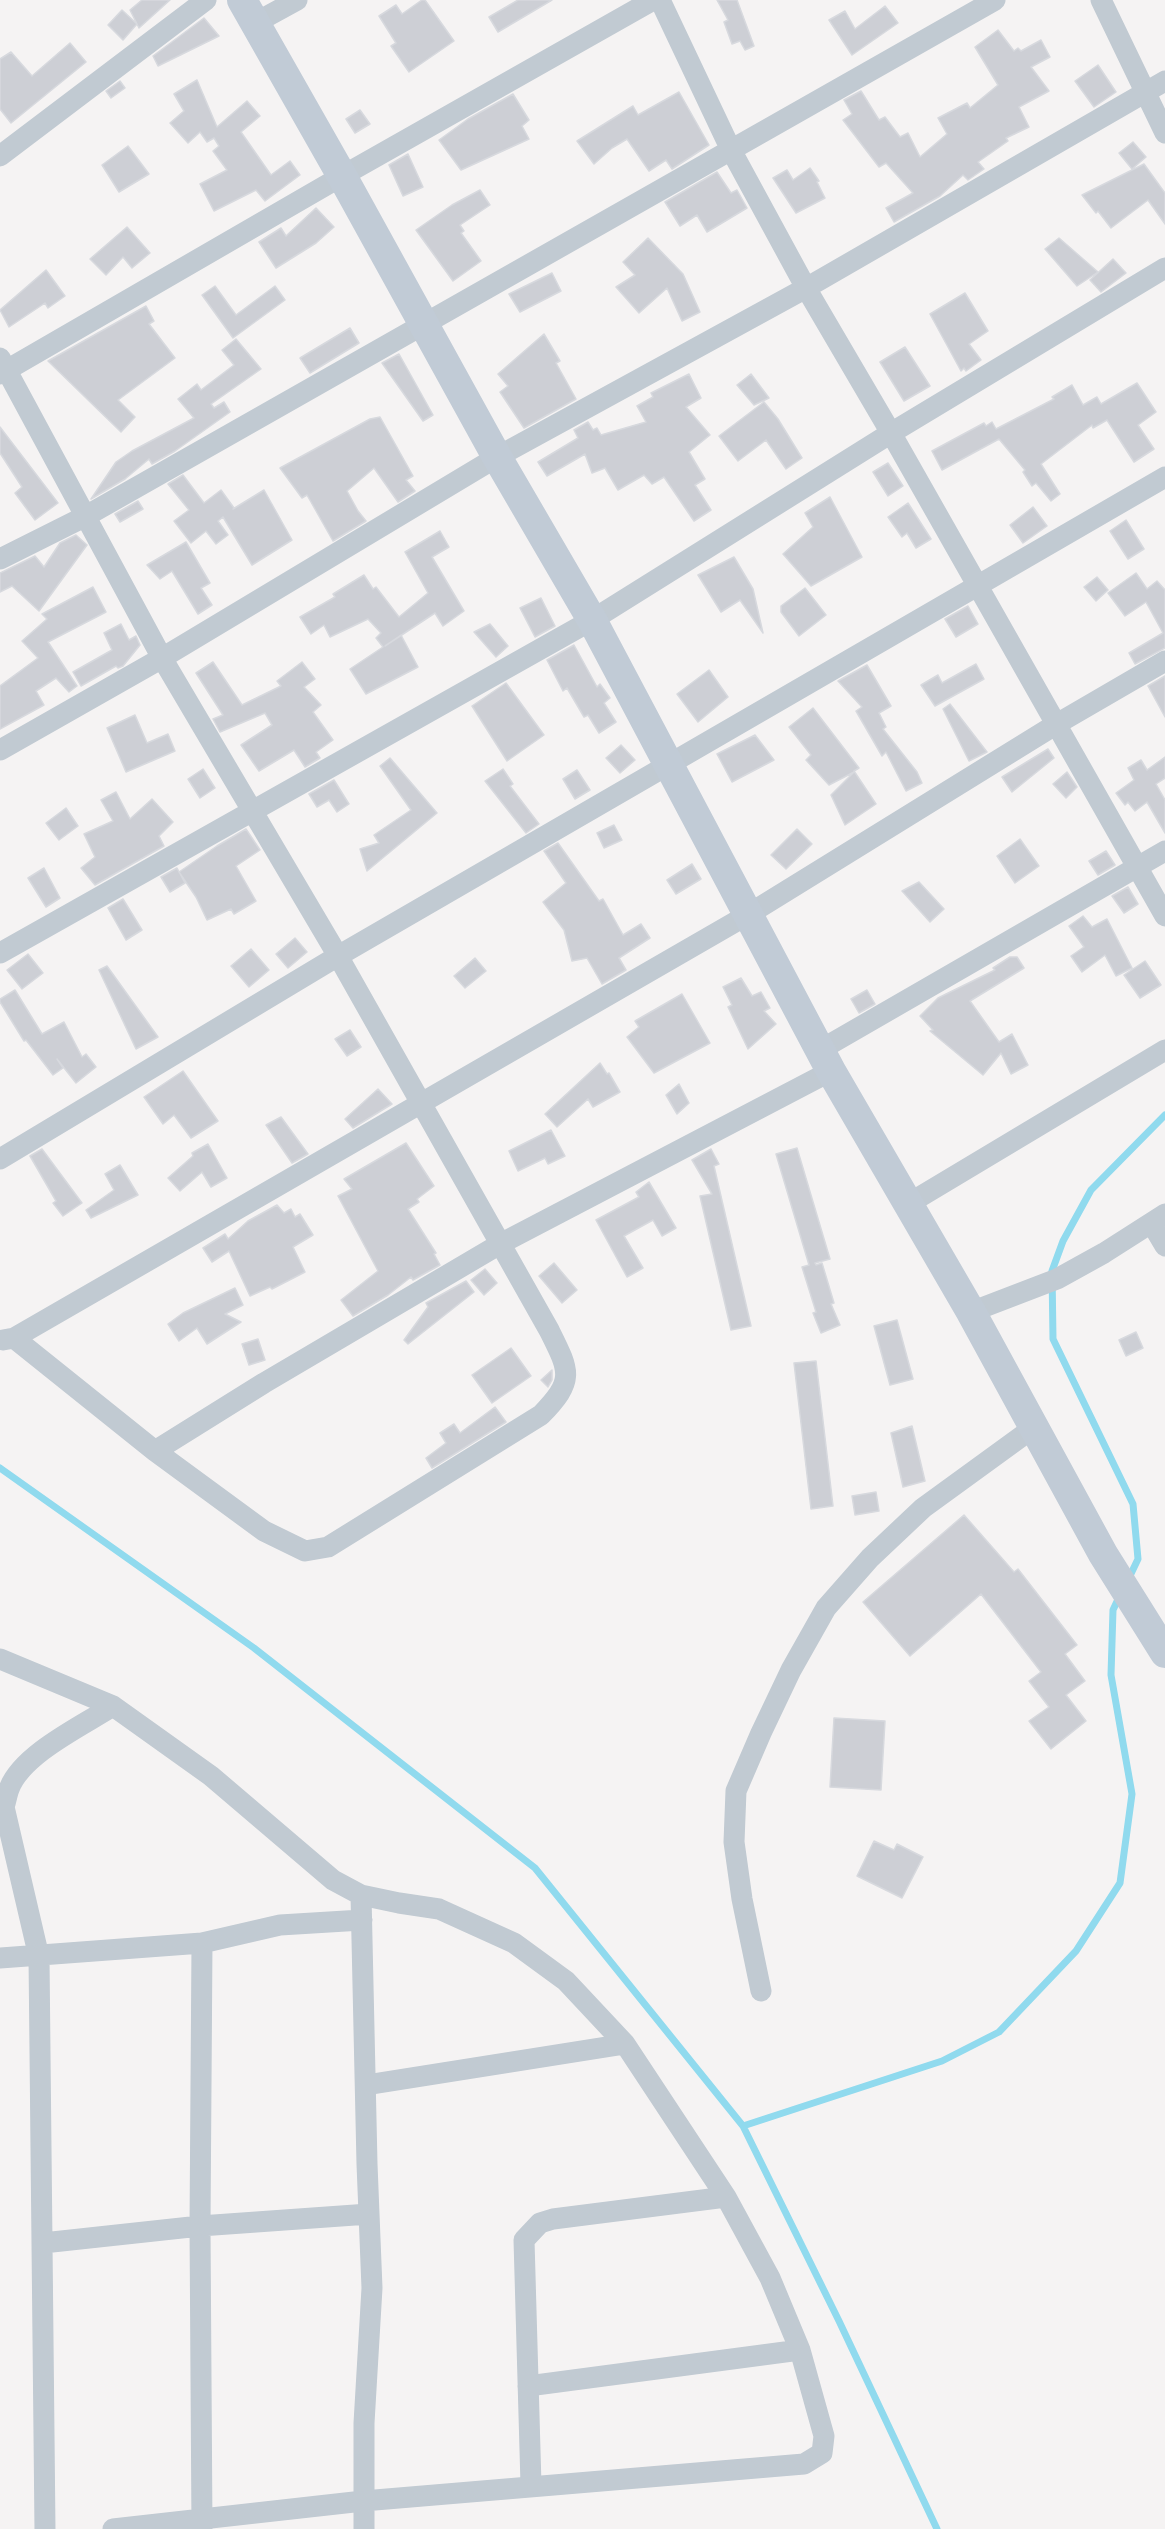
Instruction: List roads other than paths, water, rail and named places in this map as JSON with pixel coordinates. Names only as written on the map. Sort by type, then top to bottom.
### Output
[{"type":"street","points":[[0,156],[206,0]]},
{"type":"street","points":[[297,0],[249,11],[423,326],[591,620],[826,1060],[971,1312],[1103,1554],[1163,1649]]},
{"type":"street","points":[[653,0],[2,368],[86,516],[162,658],[422,1103],[565,1362],[566,1382],[556,1399],[541,1415],[328,1547],[305,1551],[264,1531],[7,1338],[422,1103],[749,914],[1165,661]]},
{"type":"street","points":[[660,0],[731,150],[806,288],[891,433],[1055,726],[1165,916]]},
{"type":"street","points":[[0,560],[86,516],[995,0]]},
{"type":"street","points":[[1101,0],[1165,133]]},
{"type":"street","points":[[0,750],[162,658],[497,457],[806,288],[1165,81]]},
{"type":"street","points":[[0,953],[591,620],[891,433],[1165,268]]},
{"type":"street","points":[[0,1160],[338,956],[1165,477]]},
{"type":"street","points":[[155,1451],[264,1383],[500,1244],[826,1060],[1165,851]]},
{"type":"street","points":[[908,1203],[1165,1050]]},
{"type":"street","points":[[971,1312],[1057,1279],[1159,1219],[1165,1246]]},
{"type":"street","points":[[761,1991],[742,1899],[734,1842],[736,1791],[761,1733],[826,1608],[870,1558],[923,1508],[1033,1428]]},
{"type":"street","points":[[0,1659],[113,1706],[211,1776],[333,1880],[361,1894],[439,1909],[514,1943],[566,1981],[625,2044],[726,2197],[770,2278],[800,2350],[824,2436],[822,2453],[804,2464],[531,2485],[363,2501],[202,2524],[113,2529]]},
{"type":"street","points":[[45,2529],[39,1957],[4,1807],[9,1787],[22,1769],[37,1755],[113,1706]]},
{"type":"street","points":[[361,1894],[372,2288],[364,2423],[364,2529]]},
{"type":"street","points":[[0,1959],[202,1943],[280,1925],[362,1920]]},
{"type":"street","points":[[202,1943],[200,2226],[202,2524]]},
{"type":"street","points":[[366,2085],[625,2044]]},
{"type":"street","points":[[531,2485],[524,2240],[540,2223],[553,2219],[726,2197]]},
{"type":"street","points":[[43,2243],[200,2226],[369,2214]]},
{"type":"street","points":[[528,2386],[800,2350]]},
{"type":"waterway","points":[[1128,1580],[1138,1559],[1133,1504],[1053,1339],[1052,1271],[1063,1241],[1091,1190],[1165,1115]]},
{"type":"waterway","points":[[0,1468],[254,1648],[535,1868],[743,2126],[839,2321],[937,2529]]},
{"type":"waterway","points":[[743,2126],[942,2061],[999,2032],[1076,1951],[1120,1883],[1132,1794],[1111,1675],[1113,1610],[1120,1595]]}]
